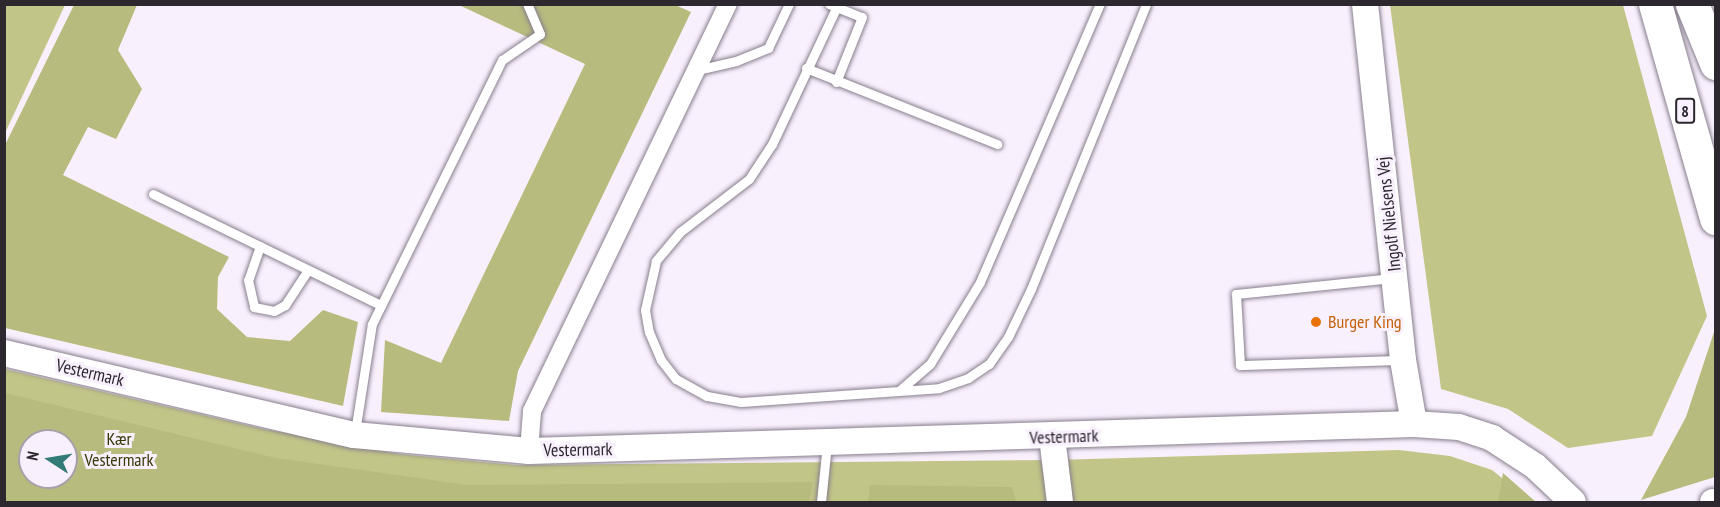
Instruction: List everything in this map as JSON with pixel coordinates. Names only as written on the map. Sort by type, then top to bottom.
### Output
[{"type":"highway","name":"8","points":[[1655,4],[1716,218]]},
{"type":"highway","points":[[1692,4],[1716,63]]},
{"type":"street","name":"Vestermark","points":[[529,451],[532,411],[728,4]]},
{"type":"street","name":"Ingolf Nielsens Vej","points":[[1365,4],[1403,360],[1414,424]]},
{"type":"street","name":"Vestermark","points":[[4,353],[354,435],[529,451],[827,444],[1414,424],[1459,427],[1492,438],[1535,466],[1574,502]]},
{"type":"street","points":[[1052,437],[1060,502]]},
{"type":"lane","points":[[354,435],[372,324],[502,60],[540,34],[527,4]]},
{"type":"lane","points":[[695,70],[736,61],[768,48],[789,4]]},
{"type":"lane","points":[[899,391],[930,364],[980,282],[1100,4]]},
{"type":"lane","points":[[836,82],[862,17],[834,6],[772,144],[749,179],[680,232],[656,261],[645,310],[649,332],[661,360],[676,379],[707,396],[741,402],[939,388],[968,378],[989,364],[1008,337],[1146,4]]},
{"type":"lane","points":[[806,68],[836,82],[997,144]]},
{"type":"lane","points":[[153,194],[381,305]]},
{"type":"lane","points":[[260,246],[248,280],[255,307],[274,311],[285,305],[308,270]]},
{"type":"lane","points":[[1396,278],[1236,294],[1240,365],[1403,360]]},
{"type":"lane","points":[[820,502],[827,444]]},
{"type":"green space","points":[[673,4],[691,12],[518,371],[509,421],[381,412],[385,340],[441,363],[585,64],[459,5]]},
{"type":"green space","points":[[4,5],[65,5],[5,133]]},
{"type":"green space","points":[[74,5],[137,5],[118,50],[142,89],[116,139],[88,127],[63,175],[229,257],[218,277],[217,309],[247,337],[290,341],[323,310],[358,322],[343,406],[5,328],[5,145]]},
{"type":"green space","points":[[1390,5],[1623,5],[1707,316],[1652,436],[1568,448],[1508,409],[1441,389]]},
{"type":"green space","points":[[1715,329],[1715,477],[1641,500],[1686,417]]},
{"type":"green space","name":"Kær Vestermark","points":[[5,369],[264,429],[399,454],[516,465],[1055,460],[1399,450],[1450,456],[1492,470],[1532,502],[5,502]]},
{"type":"green space","points":[[5,393],[276,458],[468,485],[813,482],[809,502],[5,502]]},
{"type":"green space","points":[[1503,473],[1536,502],[1498,502]]},
{"type":"green space","points":[[870,485],[1012,487],[1016,502],[868,502]]},
{"type":"place","name":"Burger King","points":[[1316,322]]}]
